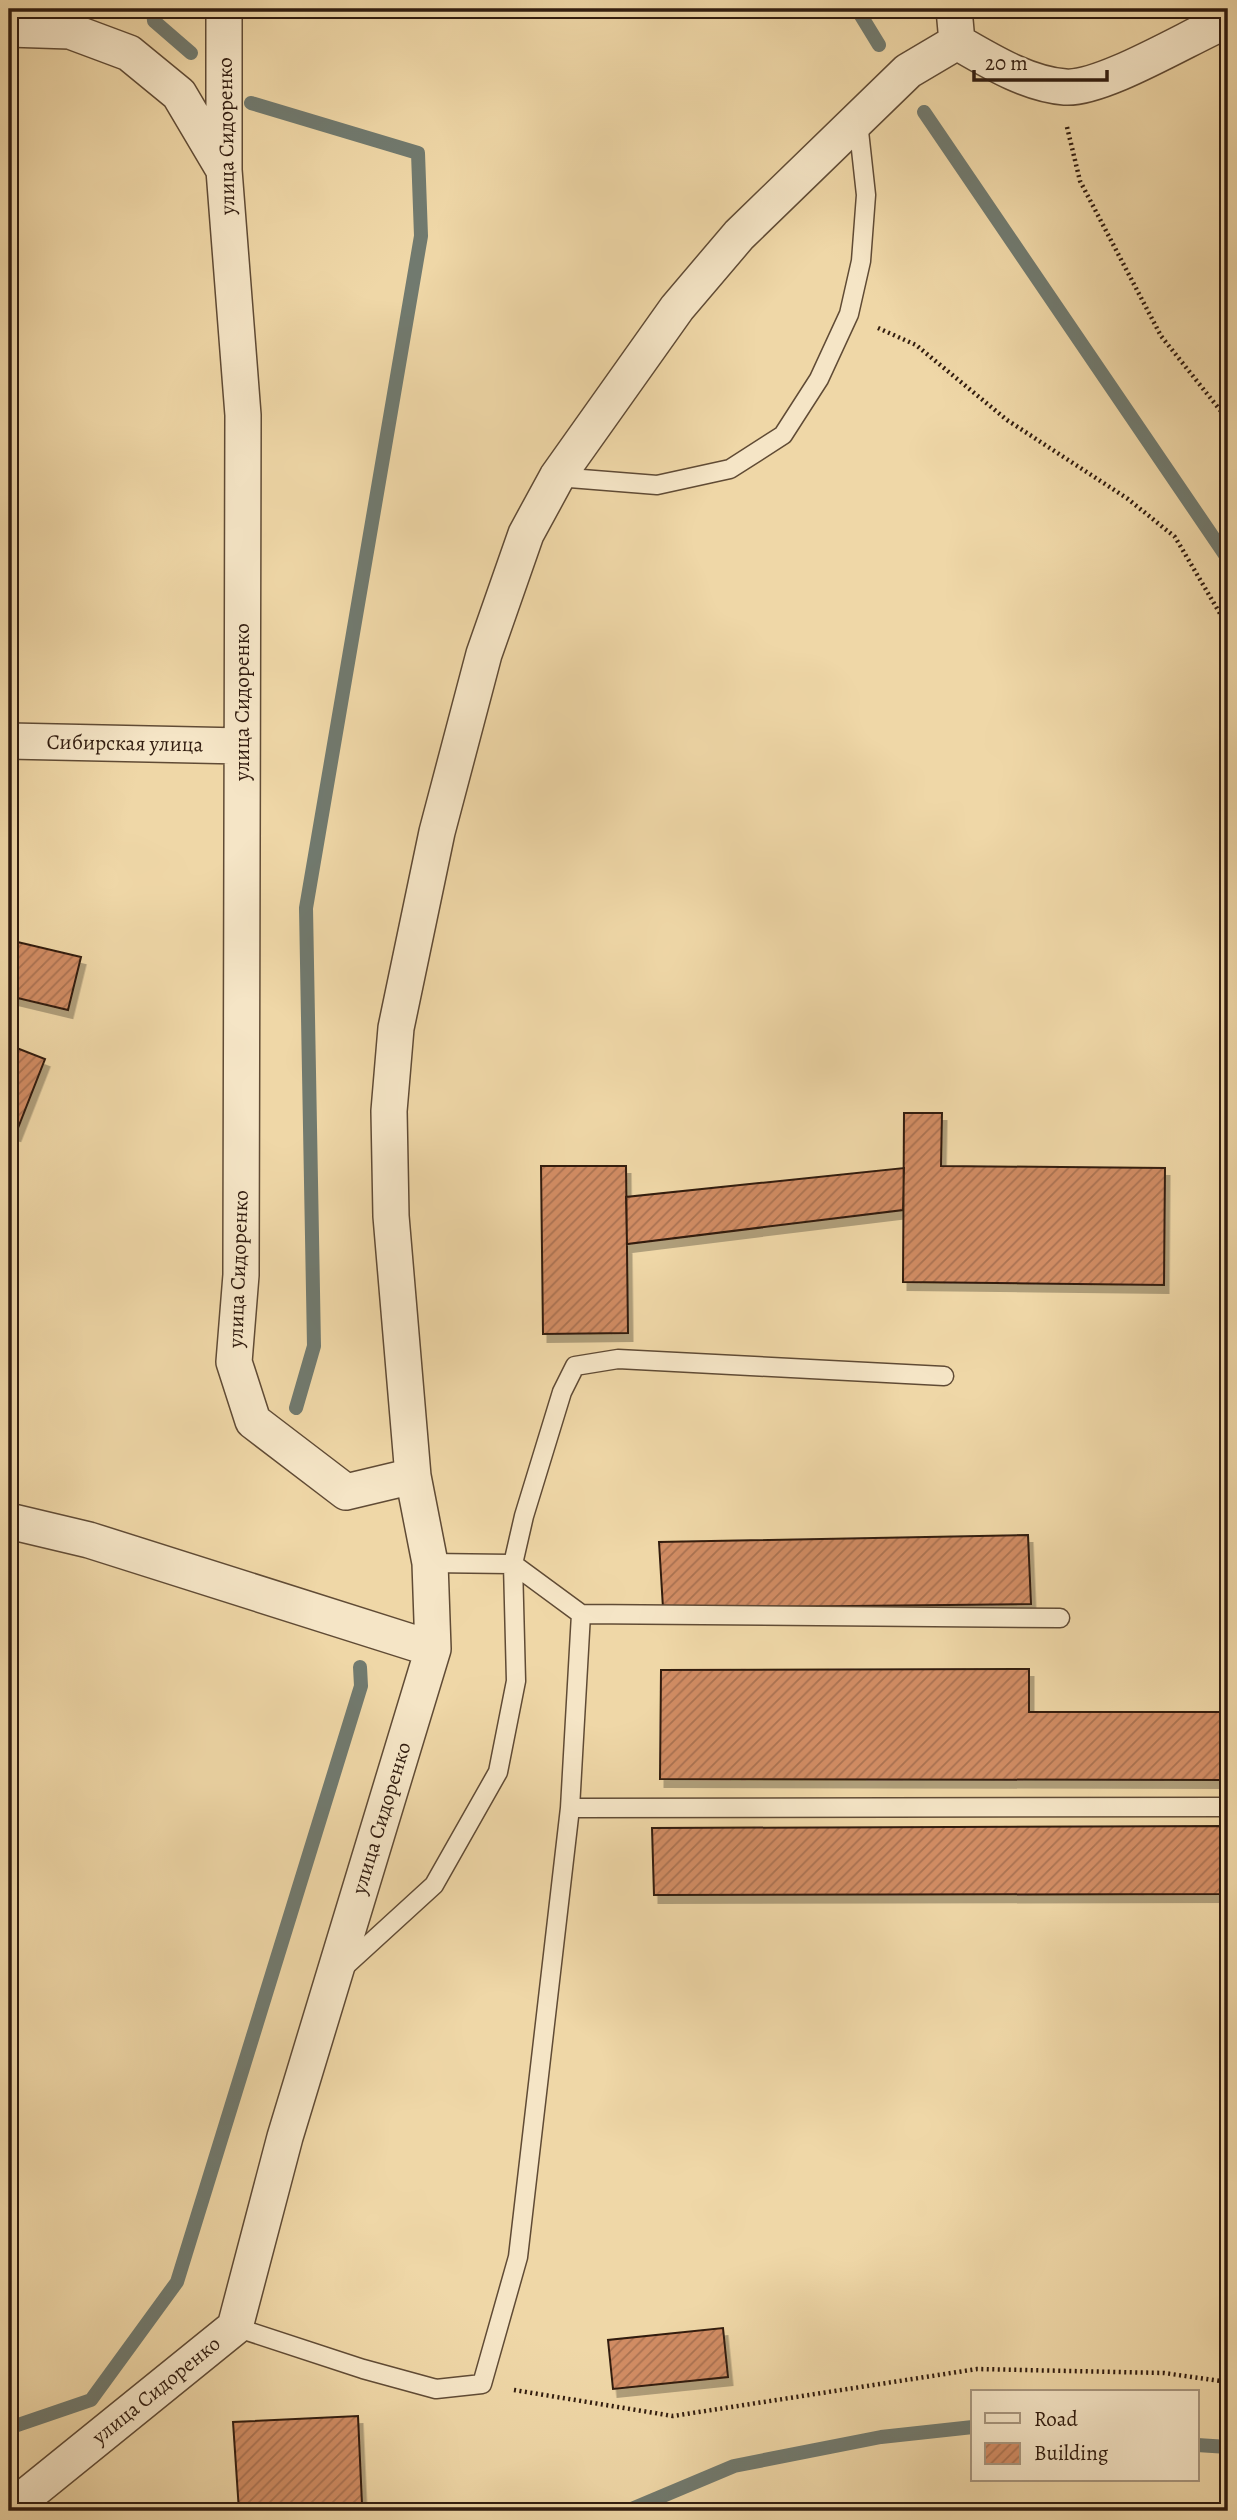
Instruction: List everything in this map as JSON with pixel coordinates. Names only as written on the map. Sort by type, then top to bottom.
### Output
[{"type":"street","name":"улица Сидоренко","points":[[9,2510],[234,2327],[285,2137],[433,1649],[430,1563],[413,1476],[346,1492],[253,1421],[234,1362],[241,1275],[243,415],[224,170],[224,9]]},
{"type":"street","points":[[413,1476],[391,1216],[389,1111],[396,1028],[437,831],[484,654],[526,534],[557,477],[677,308],[739,235],[956,26],[1011,72],[1067,87],[1104,79],[1228,20]]},
{"type":"street","points":[[9,29],[70,31],[129,53],[179,94],[224,170]]},
{"type":"street","name":"Сибирская улица","points":[[9,741],[242,746]]},
{"type":"street","points":[[9,1521],[89,1540],[433,1649]]},
{"type":"lane","points":[[557,477],[657,485],[730,469],[783,435],[819,379],[849,314],[861,261],[866,195],[858,122]]},
{"type":"lane","points":[[332,1979],[434,1885],[498,1772],[516,1681],[513,1564],[524,1516],[562,1392],[575,1366],[618,1359],[944,1376]]},
{"type":"lane","points":[[430,1563],[513,1564],[581,1614],[1060,1618]]},
{"type":"lane","points":[[234,2327],[363,2369],[436,2389],[482,2385],[518,2258],[570,1808],[581,1614]]},
{"type":"lane","points":[[570,1808],[1228,1807]]},
{"type":"path","points":[[1067,87],[1067,135],[1080,181],[1161,336],[1228,420]]},
{"type":"path","points":[[849,314],[916,345],[1007,420],[1128,499],[1175,537],[1228,627]]},
{"type":"path","points":[[482,2385],[673,2416],[977,2369],[1164,2373],[1228,2382]]},
{"type":"building","points":[[9,940],[81,957],[68,1010],[9,996]]},
{"type":"building","points":[[9,1045],[45,1059],[16,1133],[9,1131]]},
{"type":"building","points":[[904,1113],[942,1113],[941,1166],[1165,1168],[1164,1285],[903,1282]]},
{"type":"building","points":[[541,1166],[626,1166],[628,1333],[543,1334]]},
{"type":"building","points":[[904,1168],[903,1210],[627,1244],[626,1197]]},
{"type":"building","points":[[1028,1535],[1031,1604],[663,1608],[659,1542]]},
{"type":"building","points":[[1029,1669],[1029,1712],[1228,1712],[1228,1780],[660,1779],[661,1670]]},
{"type":"building","points":[[1228,1826],[1228,1894],[654,1895],[652,1828]]},
{"type":"building","points":[[723,2328],[728,2377],[613,2389],[608,2340]]},
{"type":"building","points":[[358,2416],[362,2504],[239,2511],[233,2422]]},
{"type":"building","points":[[952,2506],[1133,2511],[924,2511]]},
{"type":"waterway","points":[[153,9],[154,21],[191,53]]},
{"type":"waterway","points":[[857,9],[879,45]]},
{"type":"waterway","points":[[251,103],[418,153],[421,236],[306,908],[314,1346],[296,1408]]},
{"type":"waterway","points":[[924,112],[1228,559]]},
{"type":"waterway","points":[[9,2428],[91,2400],[177,2282],[361,1686],[360,1667]]},
{"type":"waterway","points":[[627,2511],[734,2466],[881,2437],[971,2427]]},
{"type":"waterway","points":[[1198,2445],[1228,2447]]}]
